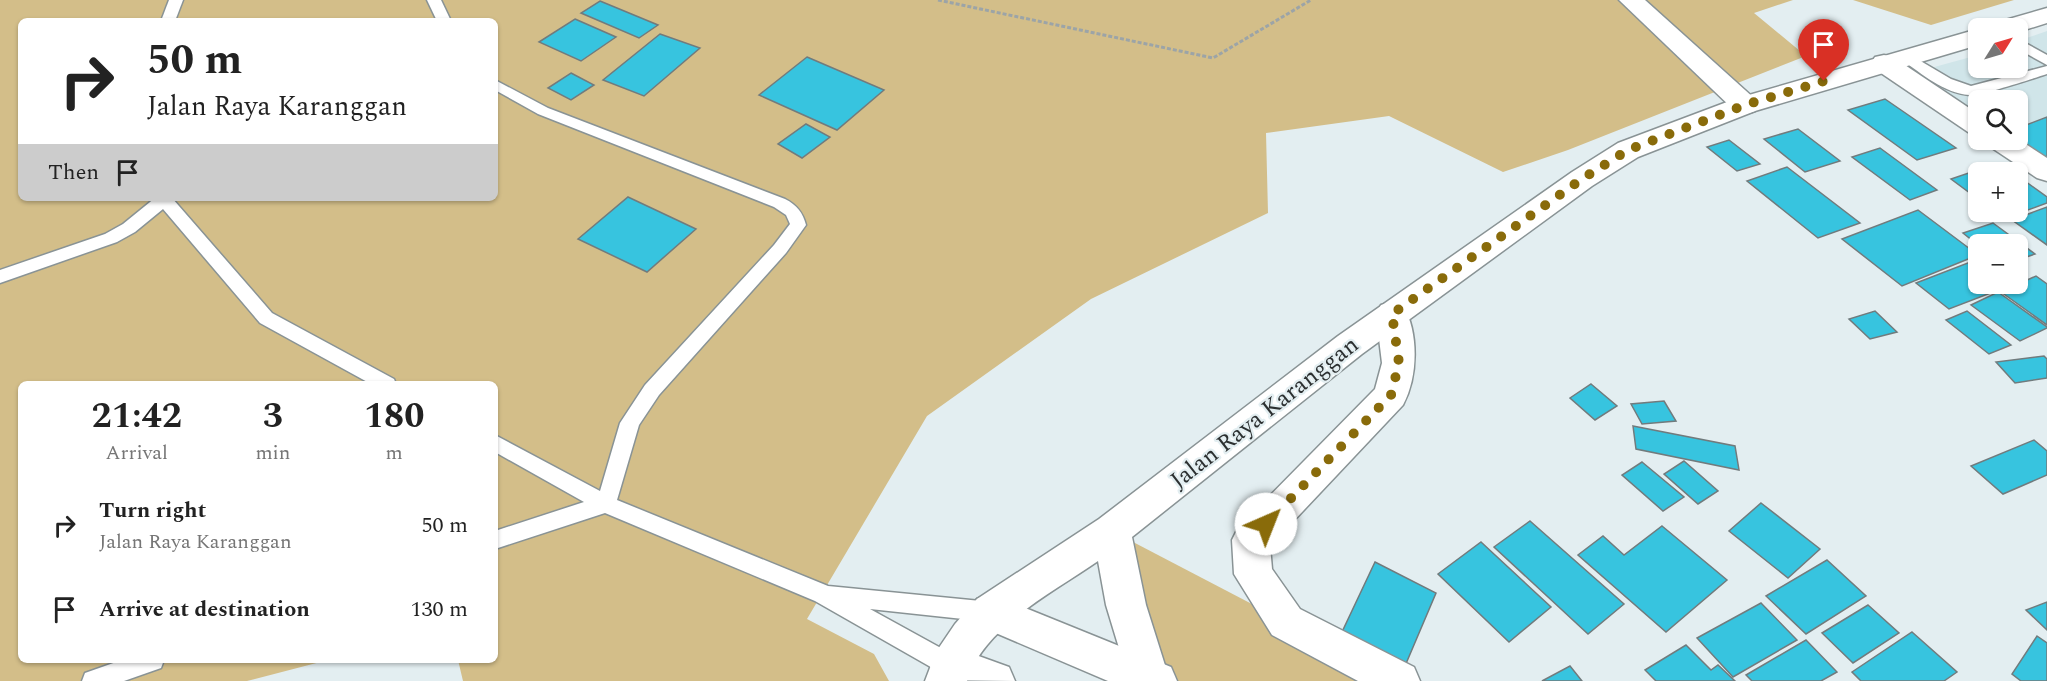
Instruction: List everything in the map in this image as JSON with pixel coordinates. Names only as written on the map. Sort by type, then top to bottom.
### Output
[{"type":"main road","points":[[1631,0],[1745,105]]},
{"type":"main road","points":[[2028,21],[2047,15]]},
{"type":"main road","name":"Jalan Raya Karanggan","points":[[949,674],[969,637],[991,612],[1112,531],[1392,314],[1582,179],[1628,150],[1745,105],[1968,40]]},
{"type":"main road","points":[[1895,60],[1968,118]]},
{"type":"main road","points":[[2014,150],[2047,171]]},
{"type":"main road","points":[[1392,314],[1399,363],[1391,395],[1251,540],[1253,574],[1286,622],[1399,681]]},
{"type":"main road","points":[[1112,531],[1126,605],[1152,679]]},
{"type":"main road","points":[[991,612],[1152,679]]},
{"type":"main road","points":[[949,674],[994,681]]},
{"type":"lane","points":[[169,18],[176,0]]},
{"type":"lane","points":[[434,0],[443,18]]},
{"type":"lane","points":[[2028,49],[2047,61]]},
{"type":"lane","points":[[1895,60],[1960,89],[1971,91],[2047,70]]},
{"type":"lane","points":[[498,86],[543,111],[750,193],[782,203],[797,218],[798,225],[780,249],[652,390],[630,423],[606,504]]},
{"type":"lane","points":[[0,277],[111,238],[129,228],[161,201]]},
{"type":"lane","points":[[165,201],[266,318],[382,381]]},
{"type":"lane","points":[[498,445],[606,504],[823,594],[949,674]]},
{"type":"lane","points":[[498,539],[606,504]]},
{"type":"lane","points":[[823,594],[991,612]]},
{"type":"lane","points":[[93,681],[144,663]]},
{"type":"path","points":[[938,0],[1213,58],[1311,0]]},
{"type":"shaded area","points":[[0,0],[1793,0],[1754,13],[1806,56],[1568,150],[1503,172],[1389,116],[1266,133],[1268,213],[1091,299],[927,416],[807,619],[874,654],[889,681],[463,681],[459,663],[498,663],[498,381],[18,381],[18,663],[316,663],[247,681],[0,681]],"holes":[[[695,229],[647,272],[579,239]]]},
{"type":"shaded area","points":[[1853,0],[2014,0],[1931,25]]},
{"type":"shaded area","points":[[2047,31],[2047,117],[2028,124],[2028,90],[1968,90],[1968,123],[1898,77],[1968,58],[1968,78],[2028,78],[2028,38]]},
{"type":"shaded area","points":[[1112,531],[1399,681],[1156,681]]},
{"type":"building","points":[[600,1],[658,25],[639,38],[581,13]]},
{"type":"building","points":[[575,19],[616,37],[581,61],[539,42]]},
{"type":"building","points":[[660,34],[700,48],[644,96],[603,80]]},
{"type":"building","points":[[807,57],[884,90],[837,130],[759,95]]},
{"type":"building","points":[[571,73],[594,85],[571,100],[548,88]]},
{"type":"building","points":[[1885,99],[1956,148],[1917,160],[1848,110]]},
{"type":"building","points":[[2047,117],[2047,159],[2028,147],[2028,124]]},
{"type":"building","points":[[806,124],[830,137],[802,158],[778,144]]},
{"type":"building","points":[[1798,129],[1840,161],[1805,172],[1764,139]]},
{"type":"building","points":[[1729,140],[1760,164],[1737,171],[1707,147]]},
{"type":"building","points":[[1880,148],[1937,190],[1910,200],[1852,157]]},
{"type":"building","points":[[1787,167],[1860,223],[1818,238],[1747,181]]},
{"type":"building","points":[[1968,173],[1968,192],[1951,179]]},
{"type":"building","points":[[2028,183],[2047,197],[2047,203],[2028,210]]},
{"type":"building","points":[[628,197],[696,229],[647,272],[578,239]]},
{"type":"building","points":[[2047,207],[2047,245],[2015,222],[2028,222],[2028,214]]},
{"type":"building","points":[[1918,210],[1968,248],[1968,259],[1902,286],[1842,239]]},
{"type":"building","points":[[1993,223],[2008,234],[1968,234],[1968,237],[1963,233]]},
{"type":"building","points":[[2028,249],[2035,254],[2028,256]]},
{"type":"building","points":[[1968,263],[1968,294],[1988,294],[1949,309],[1916,283]]},
{"type":"building","points":[[2036,276],[2047,284],[2047,325],[2004,294],[2028,294],[2028,280]]},
{"type":"building","points":[[1994,294],[2001,294],[2047,328],[2020,341],[1971,305]]},
{"type":"building","points":[[1875,311],[1897,332],[1870,339],[1849,319]]},
{"type":"building","points":[[1967,311],[2011,345],[1989,354],[1946,320]]},
{"type":"building","points":[[2044,356],[2047,359],[2047,378],[2015,383],[1996,362]]},
{"type":"building","points":[[1591,384],[1617,406],[1595,420],[1570,398]]},
{"type":"building","points":[[1664,401],[1676,421],[1642,424],[1631,404]]},
{"type":"building","points":[[1633,426],[1735,446],[1739,470],[1636,449]]},
{"type":"building","points":[[2034,440],[2047,451],[2047,475],[2003,494],[1971,466]]},
{"type":"building","points":[[1684,461],[1718,491],[1698,504],[1664,474]]},
{"type":"building","points":[[1642,462],[1684,497],[1663,511],[1622,475]]},
{"type":"building","points":[[1761,503],[1820,549],[1788,578],[1729,531]]},
{"type":"building","points":[[1530,521],[1624,604],[1588,634],[1494,547]]},
{"type":"building","points":[[1662,526],[1727,580],[1666,632],[1578,555],[1603,536],[1624,555]]},
{"type":"building","points":[[1481,542],[1551,607],[1509,642],[1438,574]]},
{"type":"building","points":[[1827,560],[1866,596],[1806,634],[1766,596]]},
{"type":"building","points":[[1375,562],[1436,593],[1405,666],[1342,632]]},
{"type":"building","points":[[2047,602],[2047,630],[2026,610]]},
{"type":"building","points":[[1761,603],[1797,640],[1733,677],[1697,638]]},
{"type":"building","points":[[1868,605],[1899,633],[1853,663],[1822,633]]},
{"type":"building","points":[[1912,632],[1957,672],[1944,681],[1861,681],[1852,672]]},
{"type":"building","points":[[2037,636],[2047,643],[2047,681],[2021,681],[2012,674]]},
{"type":"building","points":[[1806,640],[1837,672],[1821,681],[1752,681],[1746,675]]},
{"type":"building","points":[[1686,645],[1711,670],[1718,665],[1735,681],[1656,681],[1645,670]]},
{"type":"building","points":[[1570,666],[1582,681],[1542,681]]},
{"type":"route","points":[[1266,524],[1391,395],[1399,363],[1392,314],[1582,179],[1628,150],[1745,105],[1824,81]]}]
